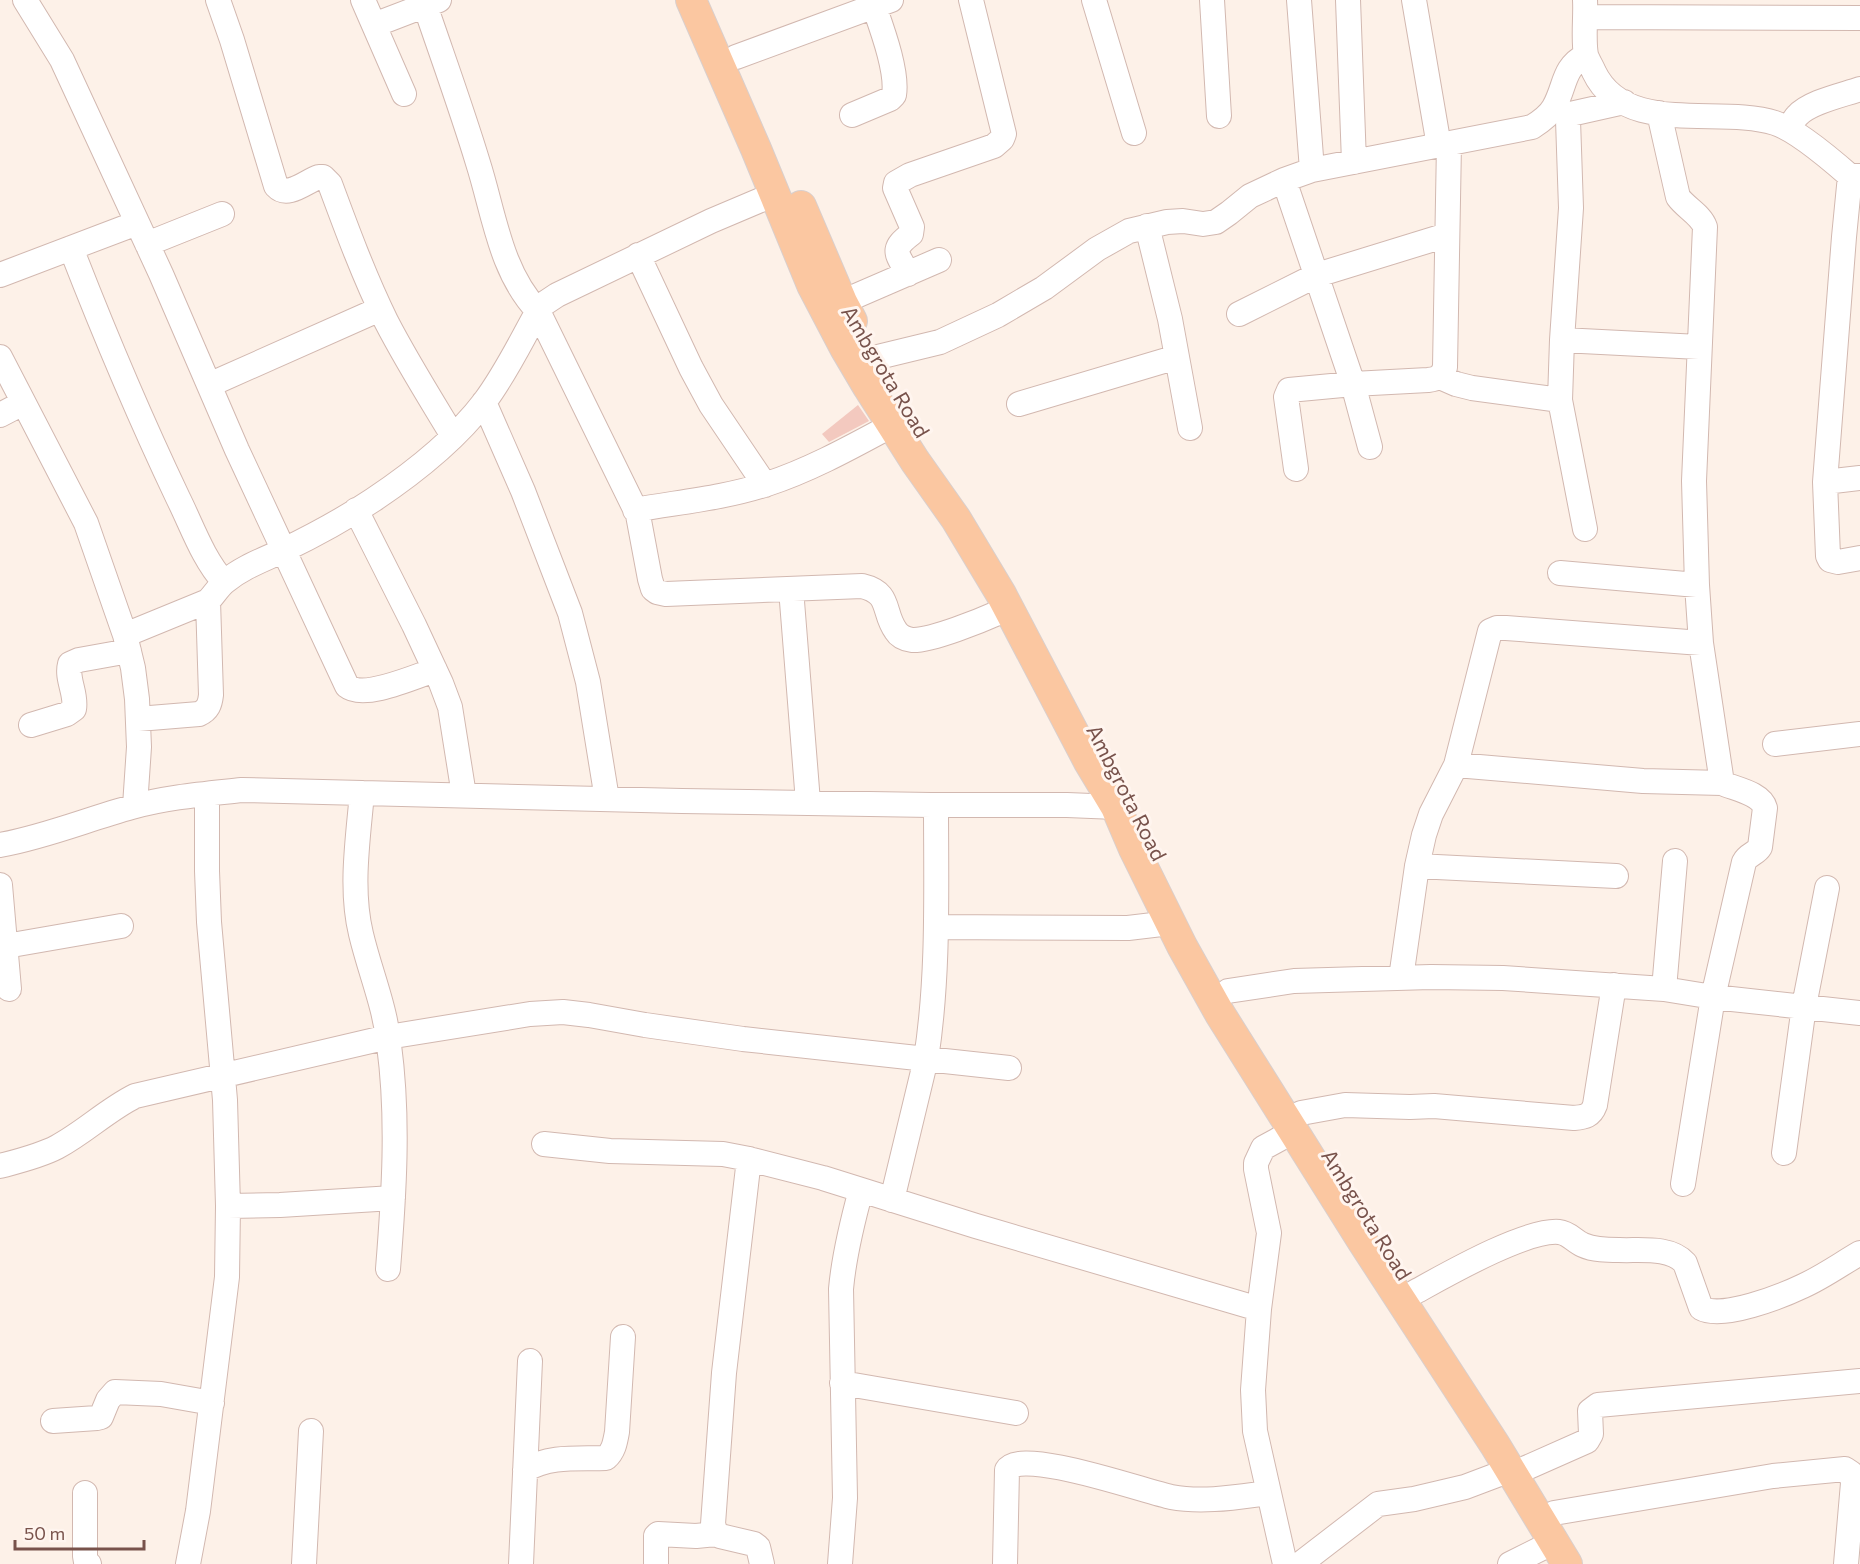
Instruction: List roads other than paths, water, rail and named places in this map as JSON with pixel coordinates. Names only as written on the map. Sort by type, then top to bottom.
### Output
[{"type":"main road","points":[[691,0],[818,297],[868,387],[915,461],[956,519],[996,586],[1089,762],[1107,807],[1134,849],[1193,968],[1220,1014],[1297,1122],[1518,1469]]},
{"type":"main road","name":"Ambgrota Road","points":[[711,0],[842,302],[874,358],[980,526],[1031,612],[1151,839],[1188,917],[1297,1122],[1351,1188],[1415,1292],[1558,1540],[1584,1564]]},
{"type":"street","points":[[26,0],[62,60],[283,550],[344,679],[351,690],[369,691],[435,670]]},
{"type":"street","points":[[218,0],[276,186],[279,190],[286,192],[319,177],[328,181],[380,309],[427,395],[453,436]]},
{"type":"street","points":[[363,0],[404,94]]},
{"type":"street","points":[[681,0],[738,144],[812,307],[883,430],[976,569],[1107,807]]},
{"type":"street","points":[[908,274],[897,248],[899,242],[911,234],[912,227],[895,188],[896,183],[910,175],[994,146],[1004,134],[971,0]]},
{"type":"street","points":[[1094,0],[1134,133]]},
{"type":"street","points":[[1212,0],[1219,116]]},
{"type":"street","points":[[1299,0],[1312,170]]},
{"type":"street","points":[[1348,0],[1354,162]]},
{"type":"street","points":[[1414,0],[1444,145],[1447,235],[1445,367],[1440,377]]},
{"type":"street","points":[[374,25],[432,3],[501,243],[524,296],[538,310],[635,510],[653,589],[666,594],[862,586],[877,592],[886,603],[892,623],[899,634],[913,640],[944,633],[1000,612]]},
{"type":"street","points":[[736,57],[883,3],[894,95],[890,99],[852,115]]},
{"type":"street","points":[[1860,18],[1586,9],[1586,55],[1604,88],[1617,99],[1634,107],[1659,113],[1772,122],[1790,128],[1857,179],[1844,237],[1825,482],[1828,556],[1830,560],[1838,562],[1860,558]]},
{"type":"street","points":[[1560,112],[1569,68],[1586,55]]},
{"type":"street","points":[[1790,128],[1802,111],[1860,89]]},
{"type":"street","points":[[874,358],[933,344],[998,315],[1044,288],[1110,241],[1129,231],[1183,221],[1203,224],[1216,222],[1250,196],[1312,170],[1532,127],[1560,112],[1624,102]]},
{"type":"street","points":[[1560,112],[1568,120],[1571,208],[1560,400],[1585,529]]},
{"type":"street","points":[[1659,113],[1678,197],[1703,221],[1706,237],[1694,481],[1697,585],[1701,643],[1722,783]]},
{"type":"street","points":[[1284,180],[1353,384],[1370,447]]},
{"type":"street","points":[[31,725],[67,714],[74,709],[75,701],[69,674],[70,664],[127,643],[208,601],[224,582],[373,500],[429,459],[484,402],[538,310],[556,295],[711,221],[763,199]]},
{"type":"street","points":[[0,275],[71,248],[142,234],[222,214]]},
{"type":"street","points":[[1147,226],[1170,319],[1190,428]]},
{"type":"street","points":[[1239,314],[1317,275],[1447,235]]},
{"type":"street","points":[[71,248],[122,375],[167,474],[210,564],[224,582]]},
{"type":"street","points":[[638,255],[711,405],[765,485]]},
{"type":"street","points":[[842,302],[939,260]]},
{"type":"street","points":[[209,385],[380,309]]},
{"type":"street","points":[[1562,340],[1699,347]]},
{"type":"street","points":[[0,357],[86,523],[127,643],[133,668],[138,719],[139,747],[135,806]]},
{"type":"street","points":[[1019,404],[1177,357]]},
{"type":"street","points":[[1296,469],[1286,397],[1289,390],[1428,380],[1440,377],[1472,388],[1560,400]]},
{"type":"street","points":[[484,402],[523,491],[570,613],[588,682],[607,799]]},
{"type":"street","points":[[0,415],[23,403]]},
{"type":"street","points":[[635,510],[765,485],[788,477],[883,430]]},
{"type":"street","points":[[1825,482],[1860,478]]},
{"type":"street","points":[[356,510],[435,670],[450,707],[464,795]]},
{"type":"street","points":[[1560,573],[1697,585]]},
{"type":"street","points":[[791,589],[808,802]]},
{"type":"street","points":[[138,719],[199,714],[208,708],[211,695],[208,601]]},
{"type":"street","points":[[1401,978],[1417,866],[1431,814],[1456,765],[1487,635],[1492,629],[1506,628],[1701,643]]},
{"type":"street","points":[[1775,744],[1860,734]]},
{"type":"street","points":[[1456,765],[1622,779],[1722,783],[1756,796],[1764,803],[1760,847],[1748,855],[1744,862],[1713,997],[1683,1184]]},
{"type":"street","points":[[0,845],[135,806],[242,790],[607,799],[1107,807]]},
{"type":"street","points":[[362,793],[356,855],[356,896],[360,933],[385,1016],[395,1109],[393,1198],[388,1269]]},
{"type":"street","points":[[188,1564],[198,1511],[227,1277],[228,1206],[225,1100],[209,922],[207,794]]},
{"type":"street","points":[[892,1200],[926,1059],[934,981],[936,805]]},
{"type":"street","points":[[1664,989],[1675,861]]},
{"type":"street","points":[[1417,866],[1616,876]]},
{"type":"street","points":[[0,885],[9,989]]},
{"type":"street","points":[[1784,1154],[1804,1006],[1827,888]]},
{"type":"street","points":[[936,927],[1128,928],[1170,923]]},
{"type":"street","points":[[6,946],[121,926]]},
{"type":"street","points":[[1228,991],[1294,981],[1503,978],[1664,989],[1713,997],[1860,1013]]},
{"type":"street","points":[[1285,1564],[1255,1431],[1253,1410],[1259,1309],[1269,1233],[1257,1178],[1257,1163],[1263,1148],[1297,1122],[1357,1105],[1462,1107],[1574,1118],[1588,1116],[1595,1105],[1614,985]]},
{"type":"street","points":[[0,1166],[59,1146],[111,1109],[135,1096],[388,1038],[510,1017],[563,1012],[743,1039],[1009,1068]]},
{"type":"street","points":[[544,1144],[610,1151],[723,1154],[749,1159],[823,1178],[1259,1309]]},
{"type":"street","points":[[716,1534],[713,1524],[724,1373],[749,1159]]},
{"type":"street","points":[[840,1564],[845,1498],[841,1289],[843,1264],[861,1190]]},
{"type":"street","points":[[228,1206],[393,1198]]},
{"type":"street","points":[[1415,1292],[1505,1247],[1541,1234],[1558,1232],[1570,1236],[1585,1247],[1664,1252],[1680,1257],[1685,1263],[1701,1308],[1708,1312],[1729,1311],[1786,1293],[1806,1285],[1860,1253]]},
{"type":"street","points":[[525,1470],[537,1463],[550,1460],[606,1458],[611,1454],[617,1432],[623,1337]]},
{"type":"street","points":[[521,1564],[530,1361]]},
{"type":"street","points":[[1300,1564],[1378,1504],[1414,1499],[1465,1487],[1518,1469],[1587,1441],[1592,1434],[1590,1411],[1598,1405],[1860,1381]]},
{"type":"street","points":[[842,1383],[1016,1413]]},
{"type":"street","points":[[53,1421],[101,1417],[108,1400],[115,1392],[160,1394],[212,1403]]},
{"type":"street","points":[[304,1564],[311,1431]]},
{"type":"street","points":[[1005,1564],[1007,1470],[1009,1466],[1016,1463],[1028,1462],[1084,1472],[1140,1490],[1179,1498],[1200,1500],[1268,1493]]},
{"type":"street","points":[[1510,1564],[1558,1540],[1773,1476],[1845,1469],[1851,1473],[1853,1483],[1846,1564]]},
{"type":"street","points":[[85,1493],[84,1556],[89,1564]]},
{"type":"street","points":[[656,1564],[656,1536],[658,1534],[696,1536],[716,1534],[754,1544],[760,1550],[762,1564]]}]
